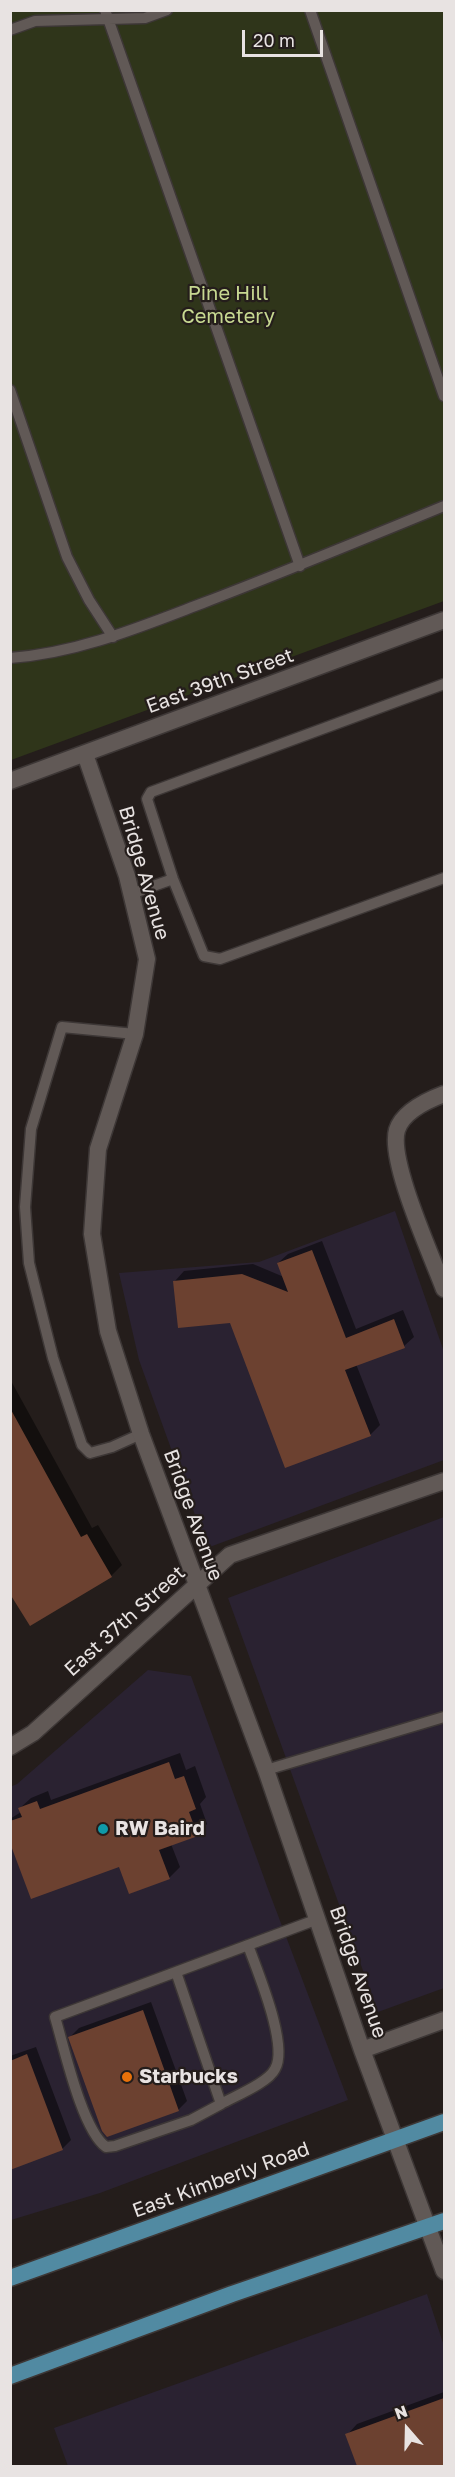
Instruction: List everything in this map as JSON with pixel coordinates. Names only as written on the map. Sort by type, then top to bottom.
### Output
[{"type":"main road","name":"East Kimberly Road","points":[[10,2278],[444,2122]]},
{"type":"main road","points":[[10,2376],[232,2294],[444,2221]]},
{"type":"street","name":"East 39th Street","points":[[10,782],[444,620]]},
{"type":"street","name":"Bridge Avenue","points":[[86,754],[131,894],[147,959],[135,1034],[98,1149],[92,1234],[108,1331],[141,1434],[266,1770],[362,2050],[444,2271]]},
{"type":"street","points":[[444,1095],[411,1111],[398,1128],[396,1150],[400,1171],[444,1289]]},
{"type":"street","name":"East 37th Street","points":[[10,1746],[33,1733],[230,1555],[444,1481]]},
{"type":"street","points":[[362,2050],[444,2020]]},
{"type":"lane","points":[[10,30],[35,21],[106,14],[146,18],[167,10]]},
{"type":"lane","points":[[310,10],[444,396]]},
{"type":"lane","points":[[106,14],[300,566]]},
{"type":"lane","points":[[10,390],[67,557],[89,600],[113,637]]},
{"type":"lane","points":[[10,658],[44,656],[113,637],[300,566],[444,506]]},
{"type":"lane","points":[[444,684],[151,792],[147,799],[173,879],[204,956],[220,959],[444,878]]},
{"type":"lane","points":[[131,894],[173,879]]},
{"type":"lane","points":[[135,1034],[62,1027],[32,1129],[25,1207],[29,1263],[53,1358],[82,1445],[90,1454],[112,1448],[141,1434]]},
{"type":"lane","points":[[266,1770],[444,1717]]},
{"type":"lane","points":[[248,1945],[277,2028],[279,2052],[276,2069],[264,2080],[191,2120],[116,2146],[105,2147],[97,2140],[76,2088],[55,2017],[176,1972],[248,1945],[318,1919]]},
{"type":"lane","points":[[176,1972],[221,2104]]},
{"type":"shaded area","points":[[395,1211],[444,1352],[444,1460],[207,1548],[139,1360],[119,1273],[259,1262]]},
{"type":"shaded area","points":[[444,1517],[444,1988],[378,2012],[228,1598]]},
{"type":"shaded area","points":[[148,1670],[191,1676],[348,2100],[100,2193],[11,2220],[10,1787],[17,1784]]},
{"type":"shaded area","points":[[427,2294],[444,2346],[444,2466],[68,2466],[54,2428]]},
{"type":"green space","name":"Pine Hill Cemetery","points":[[11,11],[444,11],[444,601],[11,760]]},
{"type":"building","points":[[312,1250],[346,1338],[394,1319],[405,1348],[345,1370],[371,1436],[285,1468],[230,1323],[178,1328],[173,1281],[242,1274],[288,1292],[277,1263]]},
{"type":"building","points":[[10,1408],[81,1537],[87,1534],[112,1577],[30,1626],[10,1594]]},
{"type":"building","name":"RW Baird","points":[[169,1762],[175,1779],[184,1776],[196,1809],[189,1812],[198,1836],[159,1850],[170,1879],[129,1894],[119,1867],[31,1899],[10,1843],[10,1821],[22,1817],[18,1808],[37,1801],[40,1809]]},
{"type":"building","points":[[143,2010],[179,2111],[107,2137],[102,2131],[68,2037]]},
{"type":"building","points":[[27,2054],[63,2150],[10,2170],[10,2061]]},
{"type":"building","points":[[444,2398],[444,2466],[357,2466],[345,2434]]},
{"type":"place","name":"RW Baird","points":[[103,1829]]},
{"type":"place","name":"Starbucks","points":[[127,2077]]}]
